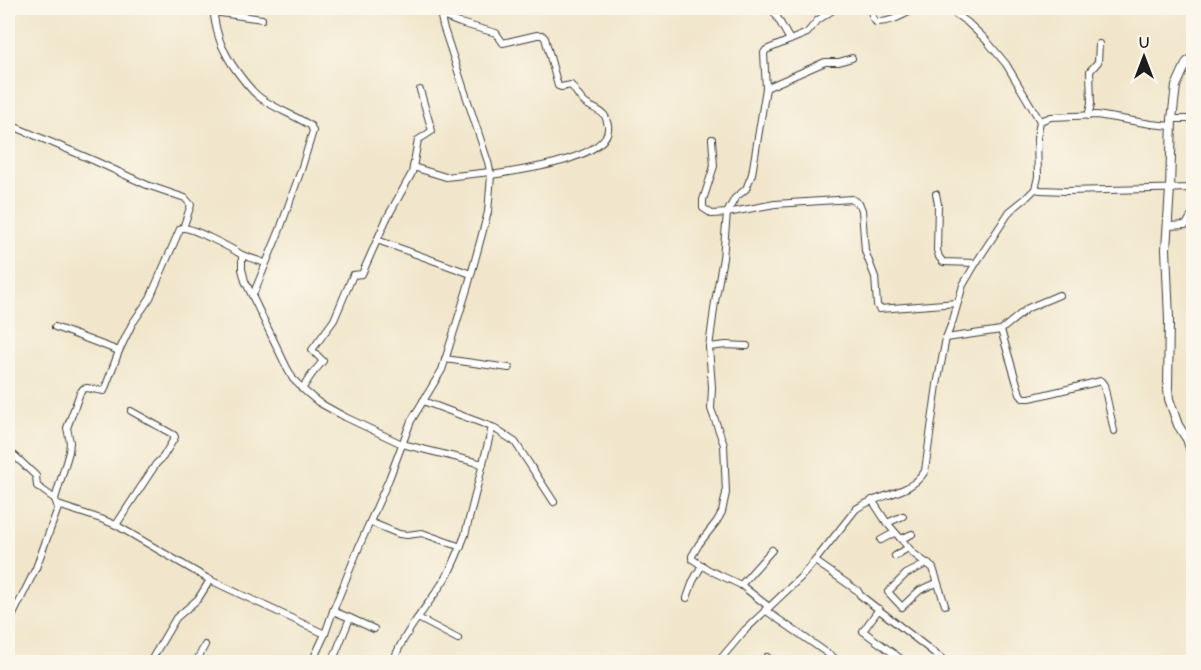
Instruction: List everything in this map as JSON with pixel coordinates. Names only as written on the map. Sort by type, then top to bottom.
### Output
[{"type":"street","points":[[312,663],[411,421],[440,374],[488,212],[490,174],[482,139],[443,26],[439,8]]},
{"type":"street","points":[[772,8],[790,40]]},
{"type":"street","points":[[836,8],[818,20],[807,33],[766,50],[764,53],[766,88],[750,180],[746,189],[735,198],[727,213],[723,258],[709,347],[711,409],[723,445],[727,486],[725,502],[717,521],[699,544],[692,559],[741,585],[767,609],[840,663]]},
{"type":"street","points":[[870,8],[876,22],[881,22],[889,21],[917,8]]},
{"type":"street","points":[[722,661],[745,630],[814,562],[850,515],[860,506],[872,500],[917,482],[925,471],[946,338],[954,320],[965,280],[1010,211],[1035,189],[1038,177],[1037,138],[1040,121],[1005,64],[986,40],[967,22],[947,8]]},
{"type":"street","points":[[253,295],[279,232],[313,129],[306,122],[260,98],[253,91],[226,54],[214,10],[262,19]]},
{"type":"street","points":[[413,167],[446,177],[532,168],[583,155],[606,136],[608,130],[603,114],[585,103],[571,85],[558,86],[544,36],[537,35],[503,43],[496,33],[442,16]]},
{"type":"street","points":[[1088,116],[1091,104],[1090,71],[1098,62],[1099,44]]},
{"type":"street","points":[[1194,57],[1187,62],[1176,86],[1166,249],[1169,319],[1167,388],[1178,425],[1187,439],[1194,460]]},
{"type":"street","points":[[766,88],[825,62],[838,62],[852,58]]},
{"type":"street","points":[[302,389],[323,361],[312,350],[333,320],[353,275],[362,274],[387,218],[412,173],[418,140],[432,131],[420,90]]},
{"type":"street","points":[[1040,121],[1051,117],[1103,116],[1151,124],[1194,119]]},
{"type":"street","points":[[8,124],[147,185],[184,198],[191,205],[183,228],[180,229],[150,298],[132,324],[119,351],[104,391],[87,388],[82,389],[80,393],[67,428],[70,442],[69,452],[36,568],[8,625]]},
{"type":"street","points":[[712,139],[714,166],[703,208],[712,214],[769,205],[852,199],[860,205],[862,210],[865,251],[875,277],[879,309],[957,303]]},
{"type":"street","points":[[1035,189],[1066,191],[1194,188]]},
{"type":"street","points":[[936,194],[938,204],[937,250],[941,261],[976,263]]},
{"type":"street","points":[[1168,226],[1186,225],[1190,218],[1194,217]]},
{"type":"street","points":[[183,228],[265,263]]},
{"type":"street","points":[[377,240],[471,274]]},
{"type":"street","points":[[242,255],[243,275],[287,368],[302,389],[318,402],[336,412],[402,444],[483,464]]},
{"type":"street","points":[[946,338],[1001,330],[1028,308],[1059,295]]},
{"type":"street","points":[[55,327],[119,351]]},
{"type":"street","points":[[1001,330],[1023,398],[1101,381],[1104,385],[1114,431]]},
{"type":"street","points":[[709,347],[747,346]]},
{"type":"street","points":[[445,359],[509,368]]},
{"type":"street","points":[[423,401],[492,427],[515,442],[554,502]]},
{"type":"street","points":[[116,525],[175,437],[131,411]]},
{"type":"street","points":[[393,663],[411,627],[448,574],[460,547],[492,427]]},
{"type":"street","points":[[10,453],[36,476],[37,486],[56,502],[116,525],[210,580],[325,634]]},
{"type":"street","points":[[872,500],[894,533],[914,554],[933,568],[945,605]]},
{"type":"street","points":[[887,523],[903,516]]},
{"type":"street","points":[[370,522],[399,534],[422,533],[460,547]]},
{"type":"street","points":[[881,540],[894,533]]},
{"type":"street","points":[[901,539],[912,534]]},
{"type":"street","points":[[895,556],[908,548]]},
{"type":"street","points":[[741,585],[772,550]]},
{"type":"street","points":[[814,562],[879,609],[943,661]]},
{"type":"street","points":[[928,563],[906,574],[888,592],[902,607],[920,590],[937,583]]},
{"type":"street","points":[[687,598],[702,565]]},
{"type":"street","points":[[150,663],[176,618],[198,599],[210,580]]},
{"type":"street","points":[[879,609],[863,631],[905,663]]},
{"type":"street","points":[[333,611],[374,629]]},
{"type":"street","points":[[332,663],[350,618]]},
{"type":"street","points":[[418,618],[458,639]]},
{"type":"street","points":[[196,663],[205,645]]}]
